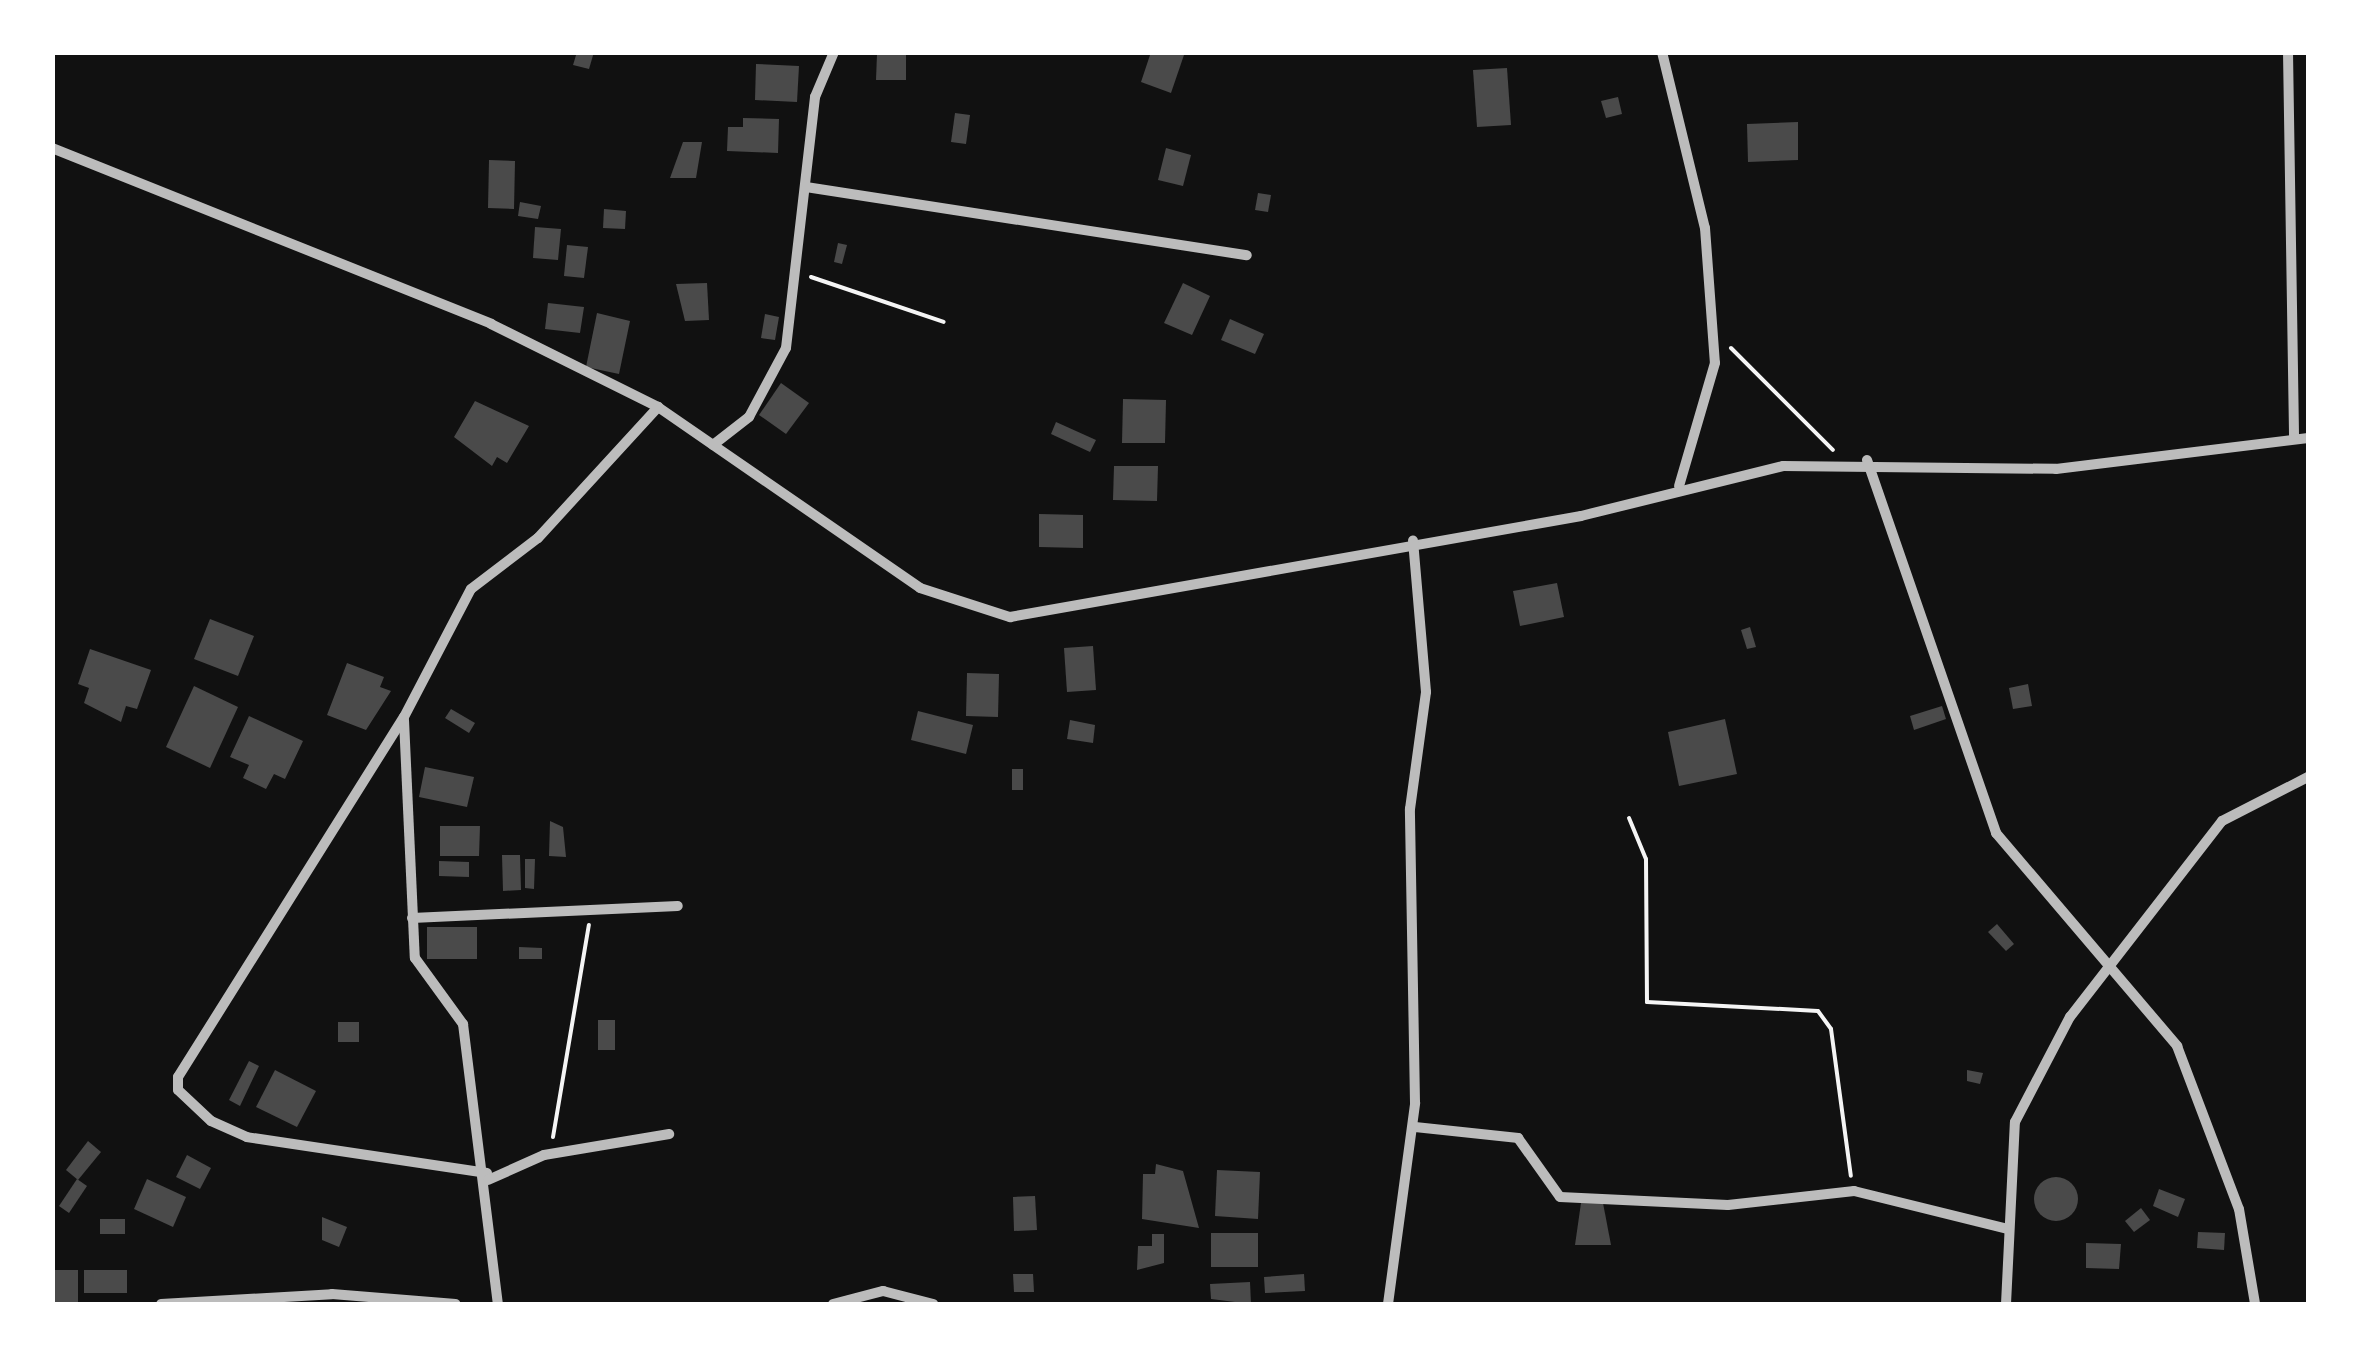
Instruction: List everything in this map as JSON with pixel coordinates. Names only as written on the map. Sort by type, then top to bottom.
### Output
[{"type":"street","points":[[712,444],[774,382],[802,274],[815,97],[834,52]]},
{"type":"street","points":[[1662,52],[1692,159],[1713,318],[1715,363],[1680,486]]},
{"type":"street","points":[[2288,52],[2294,438]]},
{"type":"street","points":[[52,148],[407,288],[658,407],[920,588],[1010,617],[1413,541],[1581,516],[1680,486],[1844,460],[2056,469],[2308,438]]},
{"type":"street","points":[[806,187],[1247,255]]},
{"type":"street","points":[[658,407],[538,538],[471,589],[404,717],[186,1059],[178,1090],[211,1121],[246,1137],[487,1176],[544,1155],[669,1134]]},
{"type":"street","points":[[1867,460],[1996,832],[2062,920],[2114,962],[2177,1046],[2204,1108],[2239,1208],[2255,1304]]},
{"type":"street","points":[[1372,1304],[1388,1302],[1414,1126],[1410,828],[1426,692],[1413,541]]},
{"type":"street","points":[[404,717],[412,918],[419,967],[464,1024],[487,1176],[498,1304]]},
{"type":"street","points":[[2006,1304],[2014,1122],[2070,1017],[2222,822],[2308,777]]},
{"type":"street","points":[[412,918],[591,916],[678,906]]},
{"type":"street","points":[[1414,1126],[1518,1138],[1560,1197],[1728,1205],[1854,1191],[2008,1229]]},
{"type":"street","points":[[833,1304],[884,1292],[933,1304]]},
{"type":"street","points":[[161,1304],[332,1294],[456,1304]]},
{"type":"path","points":[[802,274],[944,322]]},
{"type":"path","points":[[1713,318],[1771,397],[1844,460]]},
{"type":"path","points":[[1629,818],[1646,859],[1647,1002],[1818,1011],[1831,1029],[1854,1191]]},
{"type":"path","points":[[544,1155],[591,916]]},
{"type":"building","points":[[577,52],[594,52],[589,69],[573,65]]},
{"type":"building","points":[[1151,52],[1185,52],[1171,93],[1141,82]]},
{"type":"building","points":[[877,54],[906,55],[906,80],[876,80]]},
{"type":"building","points":[[756,64],[799,66],[797,102],[755,100]]},
{"type":"building","points":[[1507,68],[1511,125],[1477,127],[1473,70]]},
{"type":"building","points":[[1618,97],[1622,114],[1606,118],[1601,101]]},
{"type":"building","points":[[955,113],[970,115],[966,144],[951,142]]},
{"type":"building","points":[[743,118],[779,119],[778,153],[727,151],[728,127],[743,127]]},
{"type":"building","points":[[1798,122],[1798,160],[1748,162],[1747,124]]},
{"type":"building","points":[[683,142],[702,142],[696,178],[670,178]]},
{"type":"building","points":[[1166,148],[1191,155],[1183,186],[1158,180]]},
{"type":"building","points":[[489,160],[515,161],[514,209],[488,208]]},
{"type":"building","points":[[1258,193],[1271,195],[1268,212],[1255,210]]},
{"type":"building","points":[[520,202],[541,206],[538,219],[518,216]]},
{"type":"building","points":[[604,209],[626,211],[625,229],[603,228]]},
{"type":"building","points":[[535,227],[561,229],[558,260],[533,258]]},
{"type":"building","points":[[838,243],[847,245],[842,264],[834,262]]},
{"type":"building","points":[[567,245],[588,247],[584,278],[564,276]]},
{"type":"building","points":[[707,283],[709,320],[685,321],[676,284]]},
{"type":"building","points":[[1183,283],[1210,296],[1192,335],[1164,323]]},
{"type":"building","points":[[548,303],[584,307],[580,333],[545,329]]},
{"type":"building","points":[[597,313],[630,321],[619,374],[586,367]]},
{"type":"building","points":[[765,314],[779,317],[775,340],[761,338]]},
{"type":"building","points":[[1230,319],[1264,334],[1255,354],[1221,340]]},
{"type":"building","points":[[781,383],[809,403],[786,434],[759,415]]},
{"type":"building","points":[[1123,399],[1166,400],[1165,443],[1122,443]]},
{"type":"building","points":[[475,401],[529,426],[507,463],[497,457],[492,466],[454,437]]},
{"type":"building","points":[[1056,422],[1096,440],[1090,452],[1051,434]]},
{"type":"building","points":[[1114,466],[1158,466],[1157,501],[1113,500]]},
{"type":"building","points":[[1039,514],[1083,515],[1083,548],[1039,547]]},
{"type":"building","points":[[1557,583],[1564,617],[1520,626],[1513,591]]},
{"type":"building","points":[[210,619],[254,636],[238,676],[194,659]]},
{"type":"building","points":[[1750,627],[1756,647],[1747,649],[1741,630]]},
{"type":"building","points":[[1093,646],[1096,690],[1067,692],[1064,648]]},
{"type":"building","points":[[90,649],[151,670],[137,709],[126,706],[121,722],[84,703],[89,688],[78,684]]},
{"type":"building","points":[[347,663],[384,677],[380,687],[391,691],[366,730],[327,715]]},
{"type":"building","points":[[967,673],[999,674],[998,717],[966,716]]},
{"type":"building","points":[[2028,684],[2032,706],[2013,709],[2009,688]]},
{"type":"building","points":[[194,686],[238,707],[210,768],[166,747]]},
{"type":"building","points":[[1942,706],[1946,719],[1914,730],[1910,716]]},
{"type":"building","points":[[451,709],[475,723],[469,733],[445,718]]},
{"type":"building","points":[[918,711],[973,725],[966,754],[911,740]]},
{"type":"building","points":[[249,716],[303,741],[285,779],[274,774],[266,789],[243,778],[249,765],[230,757]]},
{"type":"building","points":[[1725,719],[1737,774],[1679,786],[1668,732]]},
{"type":"building","points":[[1070,720],[1095,725],[1093,743],[1067,739]]},
{"type":"building","points":[[425,767],[474,777],[467,807],[419,797]]},
{"type":"building","points":[[1012,769],[1023,769],[1023,790],[1012,790]]},
{"type":"building","points":[[550,821],[563,827],[566,857],[549,856]]},
{"type":"building","points":[[440,826],[480,826],[479,856],[440,856]]},
{"type":"building","points":[[502,855],[520,855],[521,890],[503,891]]},
{"type":"building","points":[[525,859],[535,859],[534,889],[525,888]]},
{"type":"building","points":[[439,861],[469,862],[469,877],[439,876]]},
{"type":"building","points":[[1997,924],[2014,944],[2006,951],[1988,932]]},
{"type":"building","points":[[427,927],[477,927],[477,959],[427,959]]},
{"type":"building","points":[[519,947],[542,948],[542,959],[519,959]]},
{"type":"building","points":[[598,1020],[615,1020],[615,1050],[598,1050]]},
{"type":"building","points":[[338,1022],[359,1022],[359,1042],[338,1042]]},
{"type":"building","points":[[249,1061],[259,1066],[240,1106],[229,1100]]},
{"type":"building","points":[[275,1070],[316,1091],[297,1127],[256,1107]]},
{"type":"building","points":[[1967,1070],[1983,1073],[1980,1084],[1967,1081]]},
{"type":"building","points":[[88,1141],[101,1152],[78,1180],[66,1170]]},
{"type":"building","points":[[187,1155],[211,1168],[200,1189],[176,1177]]},
{"type":"building","points":[[1156,1164],[1183,1171],[1199,1228],[1142,1219],[1143,1174],[1155,1174]]},
{"type":"building","points":[[1217,1170],[1260,1172],[1258,1219],[1215,1216]]},
{"type":"building","points":[[2056,1177],[2072,1183],[2078,1199],[2072,1215],[2056,1221],[2040,1215],[2034,1199],[2040,1183]]},
{"type":"building","points":[[77,1179],[87,1186],[69,1213],[59,1206]]},
{"type":"building","points":[[147,1179],[186,1197],[173,1227],[134,1209]]},
{"type":"building","points":[[2159,1189],[2185,1199],[2178,1217],[2153,1206]]},
{"type":"building","points":[[1035,1196],[1037,1230],[1014,1231],[1013,1197]]},
{"type":"building","points":[[1581,1203],[1603,1203],[1611,1245],[1575,1245]]},
{"type":"building","points":[[2141,1208],[2150,1220],[2134,1232],[2125,1221]]},
{"type":"building","points":[[322,1217],[347,1227],[339,1247],[322,1240]]},
{"type":"building","points":[[100,1219],[125,1219],[125,1234],[100,1234]]},
{"type":"building","points":[[2198,1232],[2225,1233],[2224,1250],[2197,1248]]},
{"type":"building","points":[[1211,1233],[1258,1233],[1258,1267],[1211,1267]]},
{"type":"building","points":[[1152,1234],[1164,1234],[1164,1263],[1137,1270],[1138,1246],[1152,1246]]},
{"type":"building","points":[[2086,1243],[2121,1244],[2119,1269],[2086,1268]]},
{"type":"building","points":[[52,1270],[78,1270],[78,1303],[52,1303]]},
{"type":"building","points":[[84,1270],[127,1270],[127,1293],[84,1293]]},
{"type":"building","points":[[1013,1274],[1033,1274],[1034,1292],[1014,1292]]},
{"type":"building","points":[[1304,1274],[1305,1291],[1265,1293],[1264,1277]]},
{"type":"building","points":[[1250,1282],[1251,1304],[1211,1299],[1210,1284]]}]
